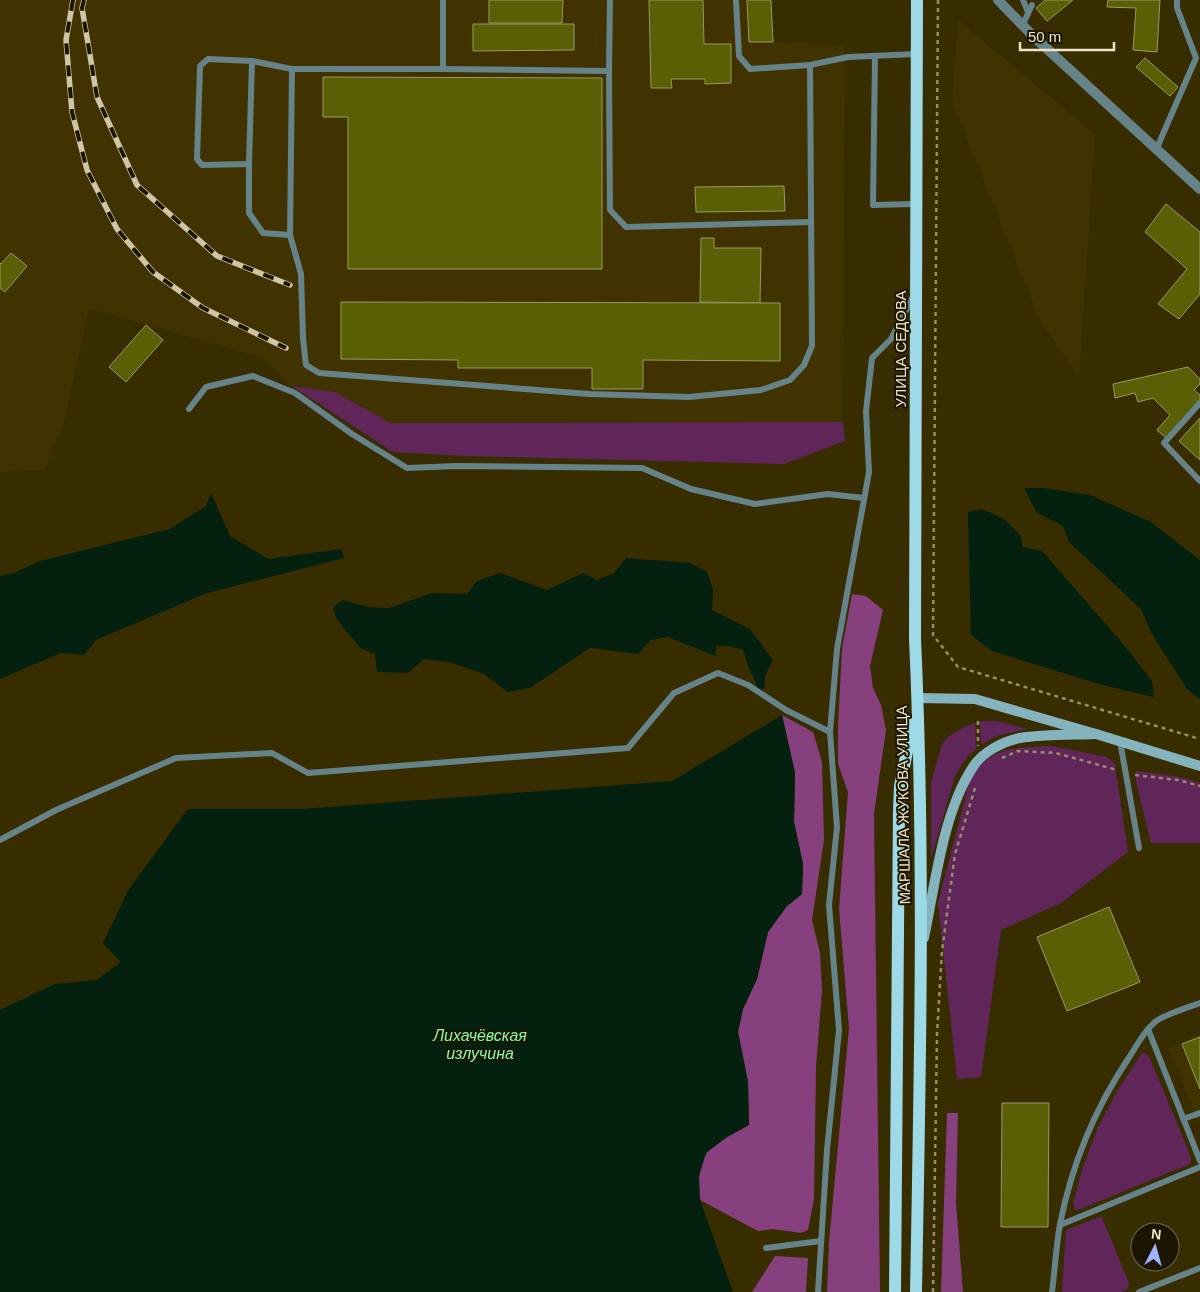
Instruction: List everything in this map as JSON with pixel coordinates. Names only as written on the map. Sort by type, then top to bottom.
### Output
[{"type":"main road","name":"УЛИЦА СЕДОВА","points":[[917,0],[915,639],[918,698]]},
{"type":"main road","points":[[918,698],[975,699],[1200,766]]},
{"type":"main road","name":"МАРШАЛА ЖУКОВА УЛИЦА","points":[[916,1292],[922,951],[918,698]]},
{"type":"main road","name":"МАРШАЛА ЖУКОВА УЛИЦА","points":[[895,1292],[898,811],[900,786],[918,698]]},
{"type":"main road","points":[[922,951],[946,836],[956,801],[973,766],[992,749],[1019,738],[1096,734]]},
{"type":"street","points":[[998,0],[1033,36],[1200,189]]},
{"type":"lane","points":[[442,0],[443,69]]},
{"type":"lane","points":[[610,0],[610,210],[626,227],[811,222]]},
{"type":"lane","points":[[736,0],[739,56],[750,68],[810,65],[848,57],[917,54]]},
{"type":"lane","points":[[1024,0],[1028,12]]},
{"type":"lane","points":[[1156,150],[1196,58],[1177,8],[1177,0]]},
{"type":"lane","points":[[1023,24],[1032,5]]},
{"type":"lane","points":[[875,56],[873,206],[916,204]]},
{"type":"lane","points":[[249,164],[202,165],[197,159],[200,66],[208,59],[252,62],[292,69],[609,71]]},
{"type":"lane","points":[[252,62],[249,213],[263,233],[290,235]]},
{"type":"lane","points":[[292,69],[290,235],[301,274],[303,339],[306,365],[319,372],[589,394],[689,397],[761,390],[790,380],[804,365],[812,346],[810,65]]},
{"type":"lane","points":[[818,1292],[827,1150],[840,1030],[829,905],[837,828],[830,732],[837,649],[869,472],[866,411],[872,358],[891,339],[916,292]]},
{"type":"lane","points":[[189,409],[206,387],[253,376],[295,392],[352,434],[407,468],[456,466],[642,468],[691,489],[756,504],[828,494],[864,498]]},
{"type":"lane","points":[[1200,403],[1164,443],[1200,481]]},
{"type":"lane","points":[[0,840],[56,810],[176,758],[272,753],[308,773],[628,748],[674,693],[718,673],[748,685],[786,710],[830,732]]},
{"type":"lane","points":[[1120,741],[1139,848]]},
{"type":"lane","points":[[1052,1292],[1060,1225],[1073,1170],[1087,1130],[1114,1079],[1148,1029],[1156,1021],[1200,1003]]},
{"type":"lane","points":[[1148,1029],[1200,1161]]},
{"type":"lane","points":[[1184,1119],[1200,1113]]},
{"type":"lane","points":[[1060,1225],[1200,1167]]},
{"type":"lane","points":[[766,1248],[821,1241]]},
{"type":"lane","points":[[1139,1292],[1200,1268]]},
{"type":"path","points":[[938,0],[933,635],[958,667],[1200,739]]},
{"type":"path","points":[[978,721],[978,748]]},
{"type":"path","points":[[994,761],[1018,751],[1056,753],[1139,777],[1178,780],[1200,786]]},
{"type":"path","points":[[932,1292],[937,1034],[942,951],[955,854],[975,788]]},
{"type":"shaded area","points":[[0,0],[771,0],[773,42],[845,45],[843,422],[391,423],[335,392],[292,386],[263,358],[89,308],[65,418],[45,470],[0,472]]},
{"type":"shaded area","points":[[958,20],[1095,134],[1079,376],[1041,323],[952,101]]},
{"type":"shaded area","points":[[292,386],[335,392],[391,423],[843,422],[845,441],[784,464],[464,456],[393,452]]},
{"type":"shaded area","points":[[852,594],[866,596],[883,610],[870,666],[873,688],[881,705],[886,730],[874,814],[880,1292],[827,1292],[829,1242],[849,1028],[839,909],[848,792],[838,764],[838,726],[842,649]]},
{"type":"shaded area","points":[[782,715],[813,732],[822,762],[824,840],[812,920],[820,953],[822,990],[816,1067],[814,1199],[808,1230],[801,1233],[773,1229],[758,1231],[700,1200],[699,1189],[701,1164],[709,1150],[749,1125],[748,1082],[738,1032],[743,1009],[757,979],[768,932],[787,906],[802,894],[803,864],[794,822],[795,773]]},
{"type":"shaded area","points":[[980,721],[997,721],[1027,729],[997,736],[981,745]]},
{"type":"shaded area","points":[[975,723],[976,749],[967,757],[955,776],[931,859],[931,782],[942,744],[949,736]]},
{"type":"shaded area","points":[[1052,746],[1107,757],[1115,764],[1128,852],[1061,903],[1001,930],[981,1077],[957,1079],[938,903],[970,779],[982,763],[997,753],[1006,750]]},
{"type":"shaded area","points":[[1136,771],[1176,776],[1200,783],[1200,843],[1151,843],[1136,782]]},
{"type":"shaded area","points":[[1200,1035],[1200,1126],[1168,1048]]},
{"type":"shaded area","points":[[1142,1053],[1149,1056],[1191,1157],[1190,1164],[1075,1210],[1073,1203],[1082,1170],[1098,1127],[1119,1088]]},
{"type":"shaded area","points":[[947,1113],[958,1113],[956,1203],[963,1292],[941,1292]]},
{"type":"shaded area","points":[[1102,1217],[1129,1283],[1128,1287],[1121,1292],[1062,1292],[1066,1230]]},
{"type":"shaded area","points":[[775,1256],[808,1258],[806,1292],[752,1292]]},
{"type":"water","points":[[1024,488],[1043,488],[1090,495],[1151,522],[1200,560],[1200,699],[1187,689],[1152,634],[1141,609],[1069,542],[1063,526],[1037,513]]},
{"type":"water","points":[[211,493],[230,536],[268,559],[341,549],[344,558],[207,593],[96,640],[84,655],[61,653],[0,679],[0,576],[14,573],[40,561],[170,529],[206,506]]},
{"type":"water","points":[[982,509],[1004,519],[1021,536],[1022,547],[1042,551],[1124,645],[1152,681],[1154,697],[1102,685],[992,651],[971,635],[968,512]]},
{"type":"water","points":[[626,558],[690,563],[707,572],[713,589],[712,610],[750,629],[773,660],[765,676],[765,687],[759,690],[743,650],[729,646],[716,646],[716,656],[668,637],[651,640],[638,654],[590,648],[530,688],[508,692],[484,674],[449,662],[424,659],[408,673],[377,672],[375,654],[360,648],[336,618],[333,607],[343,600],[368,607],[389,608],[432,593],[467,594],[477,581],[500,573],[547,590],[583,573],[597,580],[614,573]]},
{"type":"water","name":"Лихачёвская излучина","points":[[782,715],[795,773],[794,822],[803,864],[802,894],[787,906],[768,932],[757,979],[743,1009],[738,1032],[748,1082],[749,1125],[727,1137],[706,1153],[699,1176],[700,1200],[733,1292],[0,1292],[0,1010],[55,984],[97,980],[121,962],[103,943],[129,889],[188,809],[302,809],[672,781]]},
{"type":"building","points":[[489,0],[563,0],[562,23],[489,23]]},
{"type":"building","points":[[649,0],[703,0],[704,44],[731,44],[731,83],[705,84],[705,79],[671,79],[672,88],[651,88]]},
{"type":"building","points":[[747,0],[771,0],[773,42],[749,42]]},
{"type":"building","points":[[1045,0],[1073,0],[1047,21],[1036,8]]},
{"type":"building","points":[[1108,0],[1160,0],[1157,52],[1133,50],[1136,8],[1107,7]]},
{"type":"building","points":[[473,24],[574,24],[574,50],[473,51]]},
{"type":"building","points":[[1145,58],[1178,87],[1170,96],[1136,67]]},
{"type":"building","points":[[323,77],[602,78],[602,269],[348,269],[348,117],[323,117]]},
{"type":"building","points":[[784,186],[785,211],[696,212],[695,187]]},
{"type":"building","points":[[1166,204],[1200,232],[1200,294],[1179,319],[1158,304],[1187,269],[1145,232]]},
{"type":"building","points":[[701,238],[714,238],[714,248],[761,248],[760,303],[700,302]]},
{"type":"building","points":[[11,253],[27,266],[5,292],[0,288],[0,263]]},
{"type":"building","points":[[341,302],[780,303],[780,361],[643,360],[643,389],[592,389],[592,368],[458,368],[458,360],[341,359]]},
{"type":"building","points":[[146,325],[163,340],[126,382],[109,367]]},
{"type":"building","points":[[1188,367],[1200,379],[1200,384],[1194,390],[1200,395],[1200,401],[1167,439],[1157,430],[1170,415],[1153,398],[1138,402],[1135,393],[1115,398],[1113,384]]},
{"type":"building","points":[[1200,418],[1200,460],[1179,441]]},
{"type":"building","points":[[1109,907],[1140,982],[1067,1011],[1037,937]]},
{"type":"building","points":[[1200,1037],[1200,1089],[1182,1044]]},
{"type":"building","points":[[1002,1103],[1049,1103],[1048,1227],[1001,1227]]},
{"type":"railway","points":[[73,0],[66,40],[72,112],[87,170],[117,229],[153,272],[203,308],[286,348]]},
{"type":"railway","points":[[84,0],[82,8],[97,97],[137,185],[217,256],[290,285]]}]
